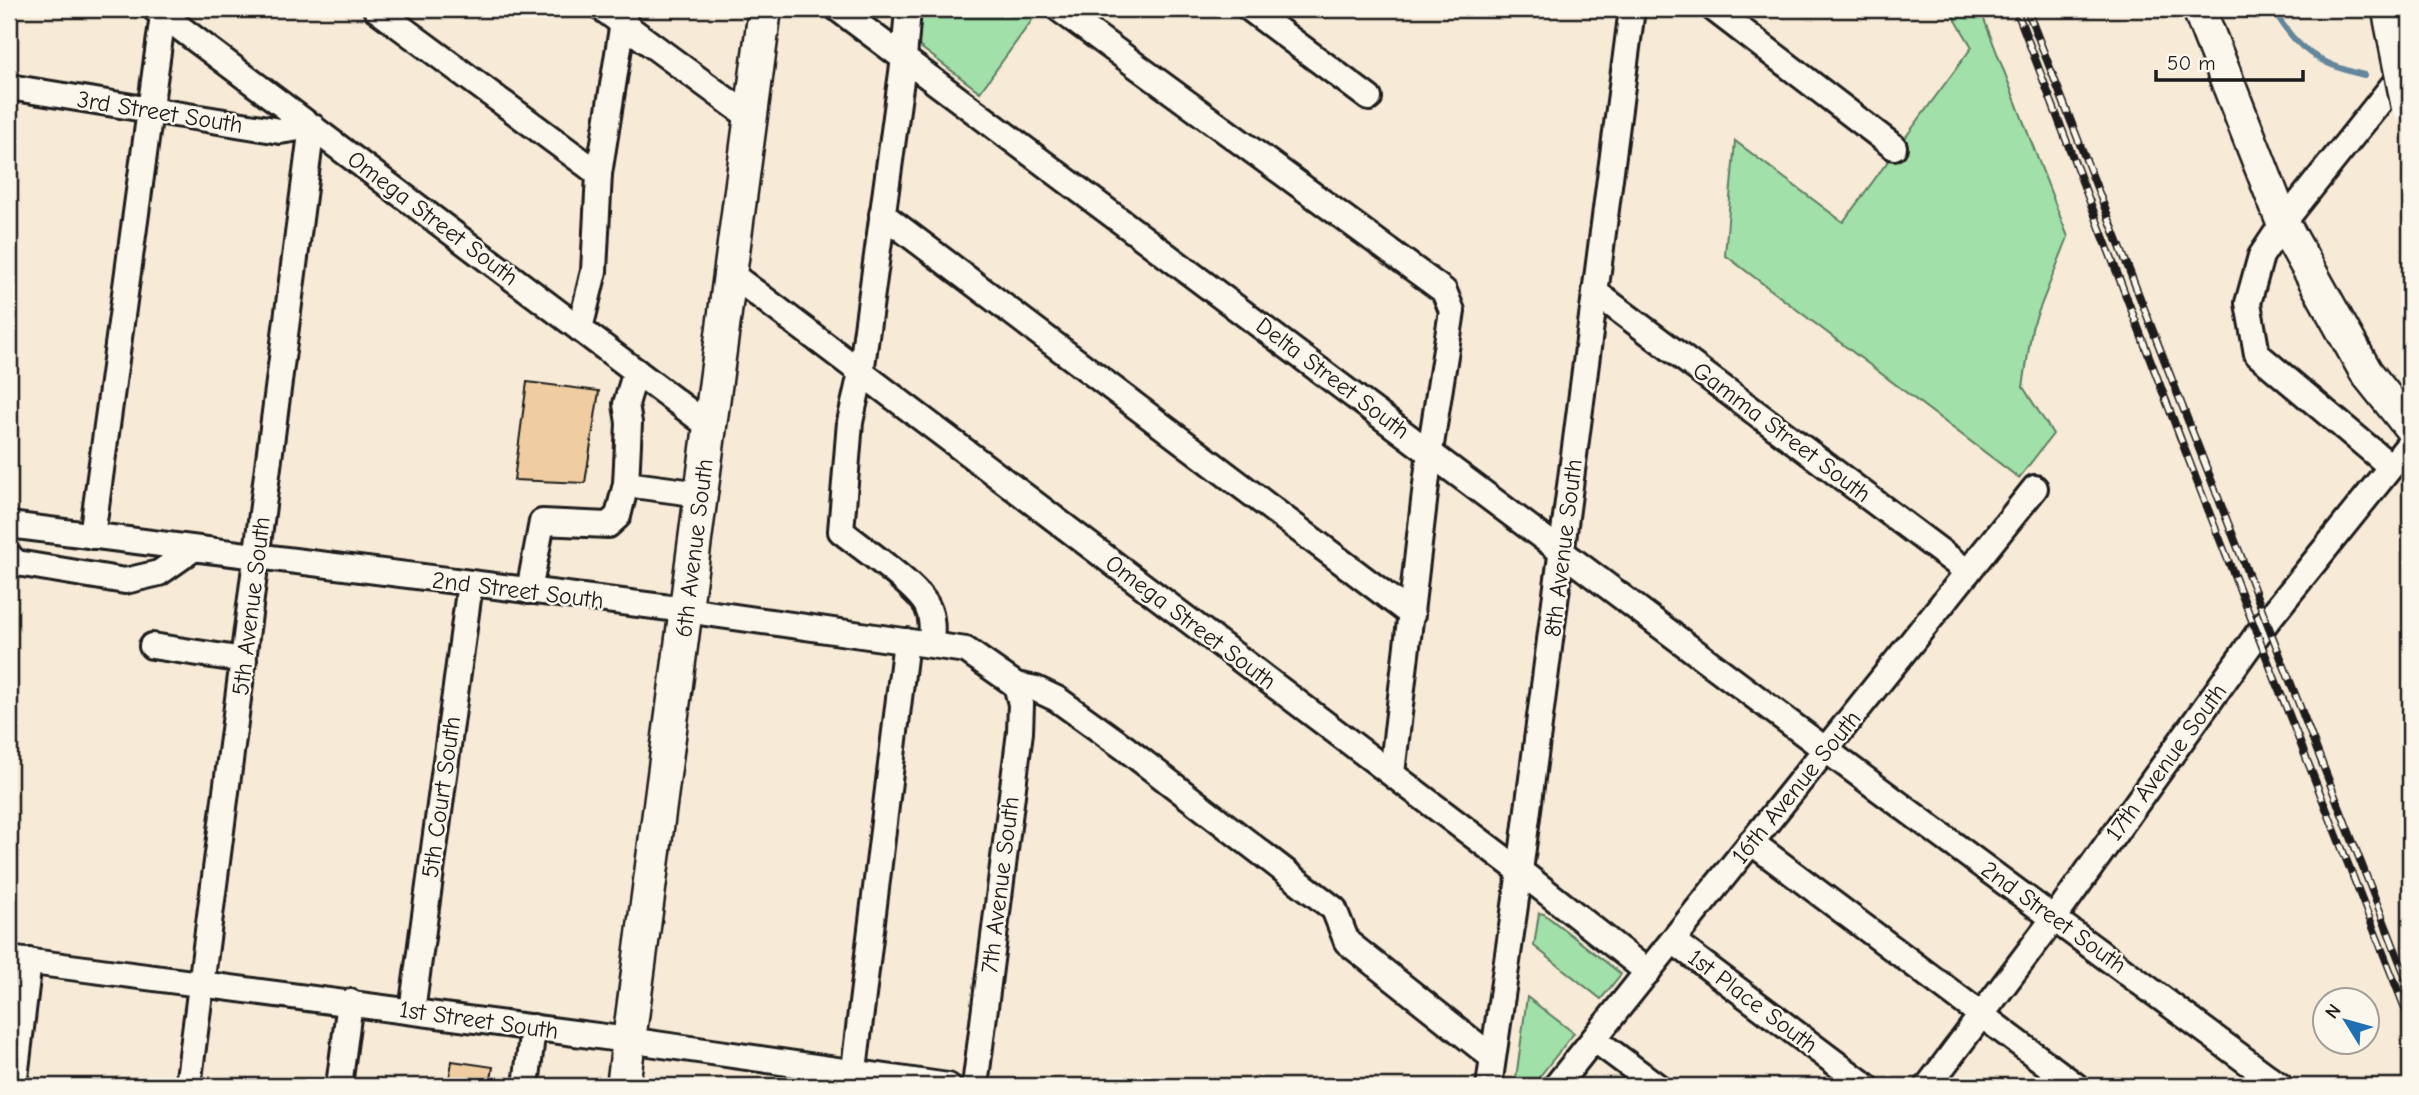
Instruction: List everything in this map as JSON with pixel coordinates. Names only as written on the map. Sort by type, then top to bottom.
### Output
[{"type":"highway","points":[[2391,9],[2410,105]]},
{"type":"main road","name":"6th Avenue South","points":[[622,1086],[765,9]]},
{"type":"main road","points":[[2199,9],[2283,223],[2366,372],[2410,427]]},
{"type":"street","points":[[376,9],[599,174]]},
{"type":"street","name":"Delta Street South","points":[[838,9],[1826,750]]},
{"type":"street","points":[[908,9],[904,58],[862,373],[850,422],[841,531],[916,592],[927,605],[932,621],[931,644]]},
{"type":"street","points":[[1059,9],[1444,291],[1452,311],[1430,451],[1392,774]]},
{"type":"street","points":[[1250,9],[1369,98]]},
{"type":"street","name":"8th Avenue South","points":[[1489,1086],[1563,551],[1632,9]]},
{"type":"street","points":[[1714,9],[1894,147]]},
{"type":"street","points":[[92,536],[150,110],[159,12]]},
{"type":"street","name":"Omega Street South","points":[[159,12],[710,427]]},
{"type":"street","points":[[580,328],[594,271],[599,174],[617,14]]},
{"type":"street","points":[[617,14],[751,118]]},
{"type":"street","points":[[2390,466],[2257,354],[2249,303],[2261,256],[2283,223],[2410,64]]},
{"type":"street","name":"3rd Street South","points":[[9,88],[280,131],[312,126]]},
{"type":"street","name":"5th Avenue South","points":[[188,1086],[312,126]]},
{"type":"street","points":[[882,214],[1412,615]]},
{"type":"street","name":"Omega Street South","points":[[731,274],[1520,871],[1648,972]]},
{"type":"street","name":"Gamma Street South","points":[[1595,292],[1968,572]]},
{"type":"street","points":[[529,591],[542,522],[608,525],[618,516],[626,484],[629,423],[626,404],[636,371]]},
{"type":"street","name":"17th Avenue South","points":[[1928,1086],[2055,918],[2267,621],[2410,443]]},
{"type":"street","points":[[626,484],[701,494]]},
{"type":"street","name":"16th Avenue South","points":[[1556,1086],[2035,488]]},
{"type":"street","name":"2nd Street South","points":[[9,525],[686,610],[966,650],[1016,685],[1057,699],[1334,909],[1347,942],[1492,1057]]},
{"type":"street","points":[[9,556],[17,563],[125,581],[159,573],[193,549]]},
{"type":"street","name":"5th Court South","points":[[412,1011],[470,583]]},
{"type":"street","points":[[853,1080],[906,641]]},
{"type":"street","points":[[152,646],[244,660]]},
{"type":"street","name":"7th Avenue South","points":[[975,1086],[1020,732],[1021,704],[1016,685]]},
{"type":"street","name":"2nd Street South","points":[[1826,750],[2280,1086]]},
{"type":"street","points":[[1751,842],[2076,1086]]},
{"type":"street","name":"1st Place South","points":[[1673,941],[1866,1086]]},
{"type":"street","points":[[14,1086],[19,960]]},
{"type":"street","name":"1st Street South","points":[[19,960],[628,1040],[853,1080],[948,1086]]},
{"type":"street","points":[[339,1086],[350,1002]]},
{"type":"street","points":[[526,1086],[533,1027]]},
{"type":"street","points":[[1594,1039],[1657,1086]]},
{"type":"green space","points":[[914,9],[1040,9],[980,92],[911,40]]},
{"type":"green space","points":[[1949,9],[1980,9],[2068,237],[2032,328],[2023,387],[2053,434],[2019,478],[1725,255],[1735,141],[1843,222],[1972,47]]},
{"type":"green space","points":[[1539,913],[1544,914],[1621,974],[1601,999],[1534,946]]},
{"type":"green space","points":[[1527,997],[1574,1033],[1532,1086],[1515,1086]]},
{"type":"building","points":[[527,382],[599,391],[585,483],[514,480]]},
{"type":"building","points":[[452,1061],[493,1067],[490,1086],[448,1086]]},
{"type":"waterway","points":[[2274,9],[2290,35],[2310,53],[2335,66],[2364,75]]},
{"type":"railway","points":[[2016,9],[2198,484],[2410,1021]]},
{"type":"railway","points":[[2027,9],[2410,988]]}]
